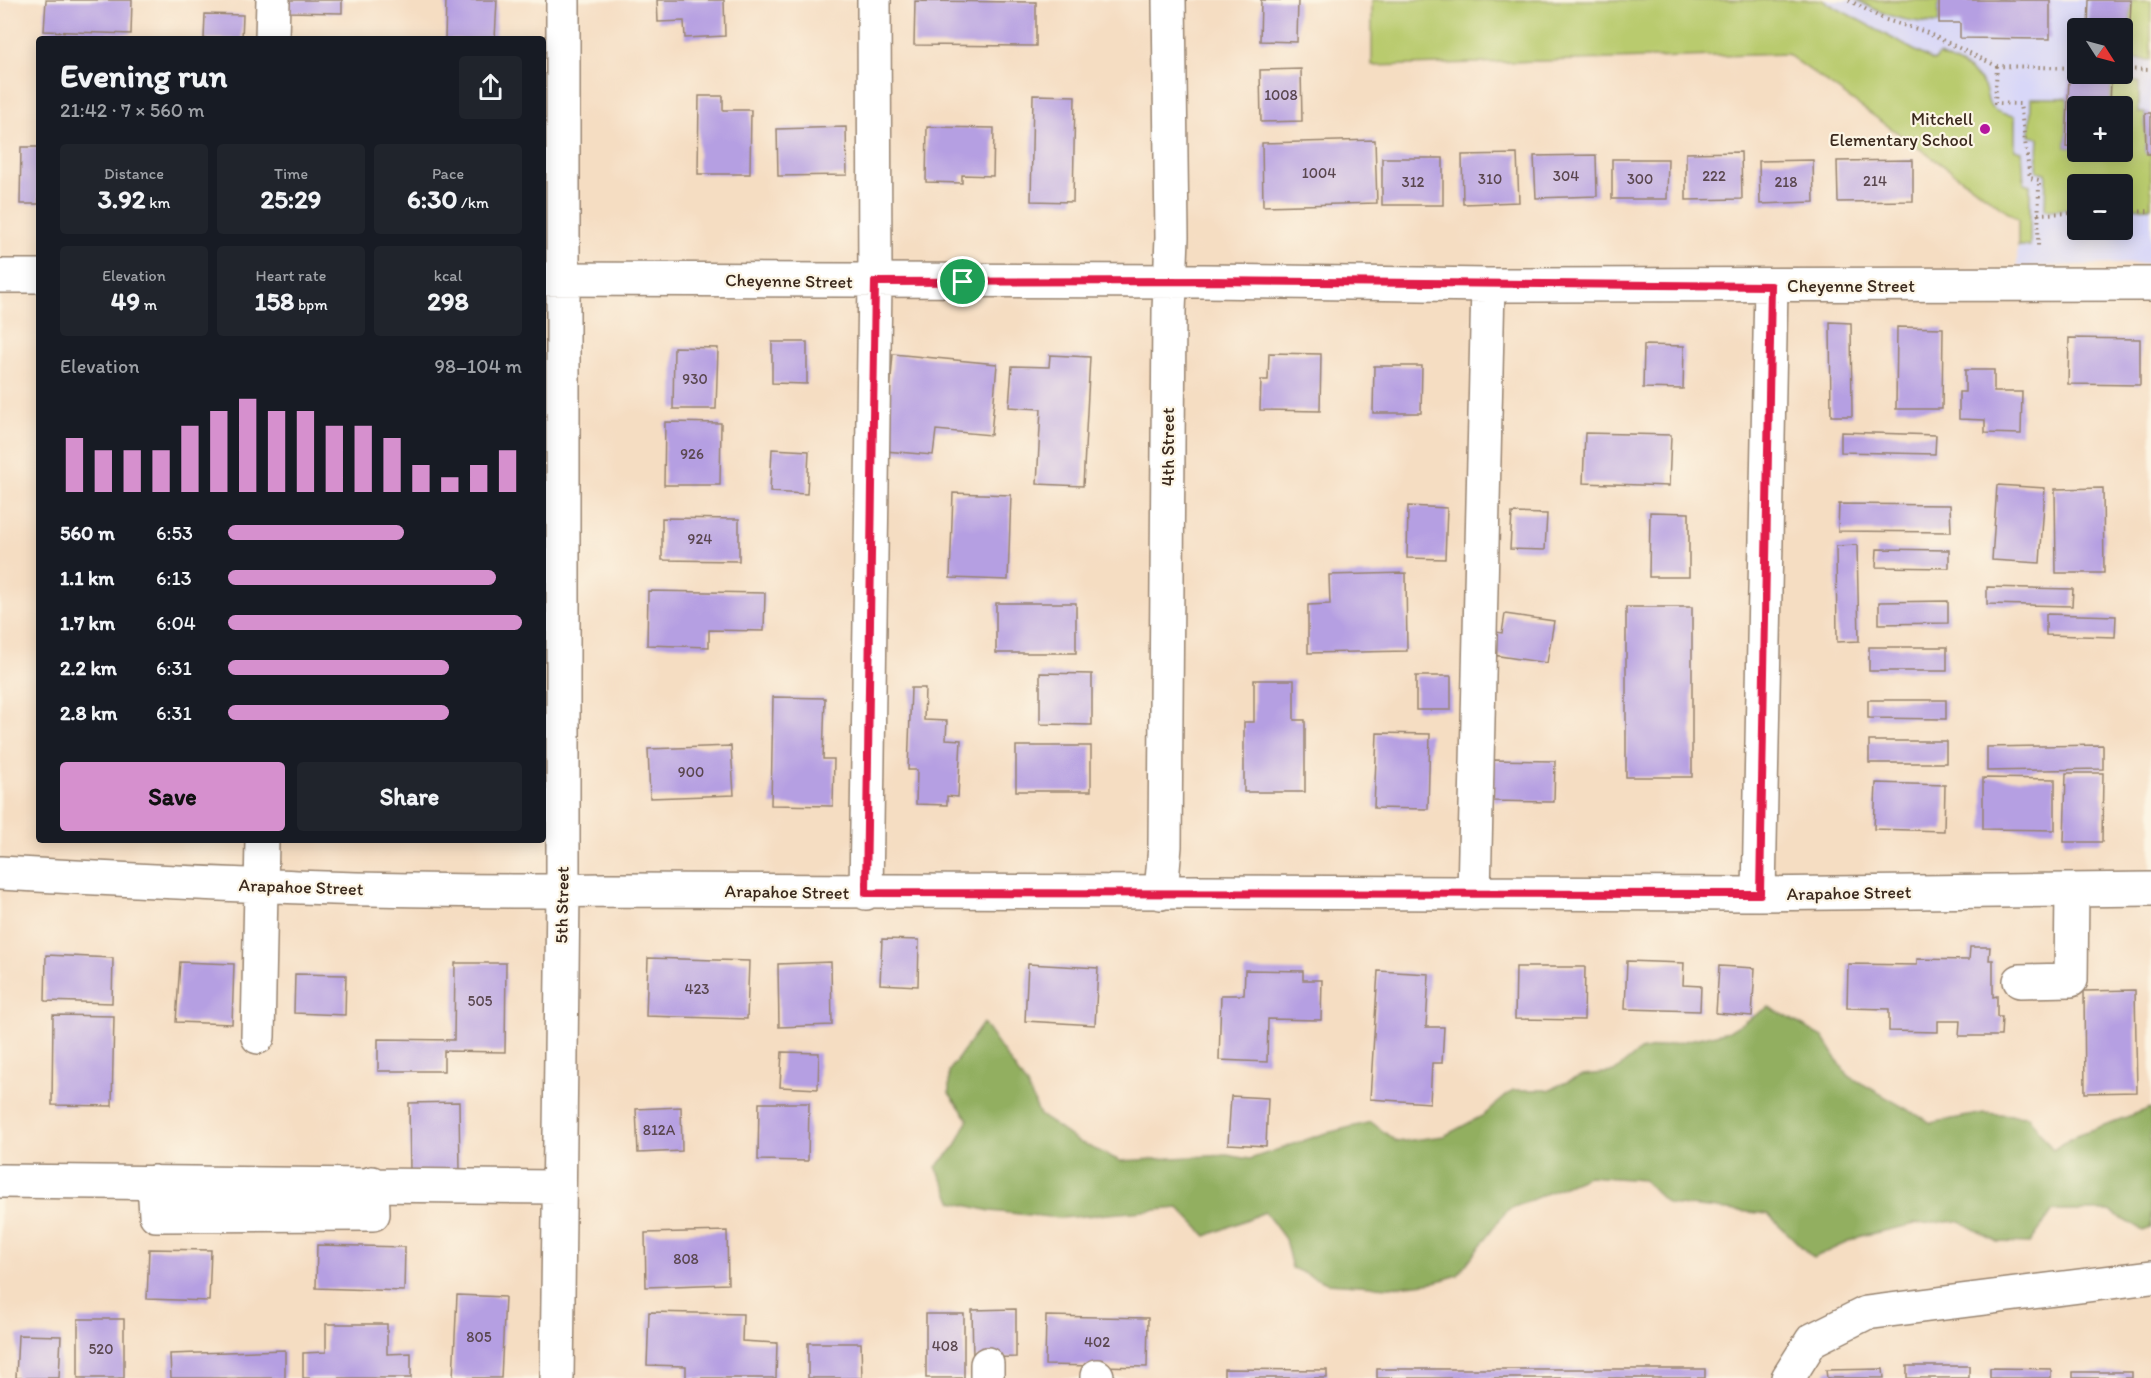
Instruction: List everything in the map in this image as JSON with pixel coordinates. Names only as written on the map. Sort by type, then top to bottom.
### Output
[{"type":"street","points":[[272,36],[273,0]]},
{"type":"street","name":"5th Street","points":[[556,1378],[563,891],[554,279],[563,0]]},
{"type":"street","points":[[866,893],[875,282],[874,0]]},
{"type":"street","name":"4th Street","points":[[1161,893],[1165,846],[1173,237],[1169,0]]},
{"type":"street","points":[[0,276],[36,276]]},
{"type":"street","name":"Cheyenne Street","points":[[554,279],[1771,286],[2151,284]]},
{"type":"street","points":[[1474,894],[1488,285]]},
{"type":"street","points":[[1760,894],[1771,286]]},
{"type":"street","points":[[258,1037],[262,843]]},
{"type":"street","name":"Arapahoe Street","points":[[0,873],[261,887],[563,891],[1760,894],[2151,889]]},
{"type":"street","points":[[2020,981],[2071,980],[2072,890]]},
{"type":"street","points":[[0,1181],[154,1182],[156,1215],[373,1214],[372,1183],[557,1186]]},
{"type":"street","points":[[1788,1378],[1812,1340],[1866,1313],[2151,1277]]},
{"type":"path","points":[[1849,0],[1883,19],[1923,31],[1997,66],[2067,68]]},
{"type":"path","points":[[1997,66],[1995,103],[2020,104],[2031,178],[2039,180],[2038,251]]},
{"type":"path","points":[[2133,69],[2151,70]]},
{"type":"path","points":[[2133,212],[2151,212]]},
{"type":"path","points":[[2038,214],[2067,213]]},
{"type":"shaded area","name":"Mitchell Elementary School","points":[[1372,0],[2151,0],[2151,263],[2017,267],[2018,219],[1787,54],[1372,66]]},
{"type":"green space","points":[[1372,0],[1822,0],[1934,61],[1939,55],[1972,72],[1982,83],[1990,106],[1994,110],[2015,116],[2015,149],[2022,151],[2024,183],[2030,185],[2030,246],[2018,246],[2018,219],[1787,54],[1372,66]]},
{"type":"green space","points":[[1857,0],[1939,0],[1939,23],[1896,18]]},
{"type":"green space","points":[[2131,0],[2151,0],[2151,60],[2133,59],[2133,18],[2130,18]]},
{"type":"green space","points":[[2139,82],[2139,113],[2145,113],[2146,154],[2151,154],[2151,207],[2133,208],[2133,174],[2067,174],[2067,209],[2045,210],[2046,173],[2037,171],[2039,138],[2030,136],[2031,98],[2067,98],[2067,162],[2133,162],[2133,96],[2110,96],[2111,84]]},
{"type":"green space","points":[[1769,1007],[1823,1037],[1847,1075],[1931,1123],[1984,1113],[2028,1116],[2053,1150],[2077,1135],[2151,1108],[2151,1228],[2143,1231],[2110,1211],[2053,1211],[2030,1243],[1997,1242],[1960,1221],[1915,1224],[1861,1236],[1813,1258],[1768,1214],[1668,1204],[1643,1180],[1588,1176],[1507,1210],[1458,1275],[1435,1282],[1389,1287],[1327,1283],[1292,1268],[1285,1239],[1265,1212],[1206,1236],[1179,1208],[1060,1218],[990,1211],[953,1202],[936,1167],[956,1146],[968,1119],[949,1093],[949,1071],[983,1023],[1027,1086],[1040,1115],[1077,1141],[1120,1161],[1227,1155],[1250,1159],[1323,1134],[1371,1122],[1397,1142],[1444,1136],[1484,1115],[1513,1090],[1548,1090],[1583,1075],[1614,1072],[1640,1051],[1729,1031]]},
{"type":"building","points":[[46,0],[132,0],[131,34],[44,31]]},
{"type":"building","points":[[289,0],[342,0],[342,13],[288,12]]},
{"type":"building","points":[[446,0],[497,0],[495,36],[445,36]]},
{"type":"building","points":[[657,0],[724,0],[725,36],[685,38],[684,21],[658,22]]},
{"type":"building","points":[[1261,0],[1298,0],[1297,42],[1260,41]]},
{"type":"building","points":[[1939,0],[2050,0],[2050,39],[1960,38],[1960,23],[1939,23]]},
{"type":"building","points":[[2089,0],[2131,0],[2130,18],[2088,18]]},
{"type":"building","points":[[915,1],[1036,2],[1036,46],[914,45]]},
{"type":"building","points":[[205,14],[243,15],[242,36],[204,36]]},
{"type":"building","points":[[1301,69],[1302,121],[1261,122],[1260,70]]},
{"type":"building","points":[[2069,84],[2111,84],[2110,96],[2068,96]]},
{"type":"building","points":[[1033,95],[1075,96],[1073,202],[1031,201]]},
{"type":"building","points":[[699,96],[723,96],[723,110],[751,110],[750,174],[698,174]]},
{"type":"building","points":[[2145,113],[2151,113],[2151,154],[2146,154]]},
{"type":"building","points":[[846,127],[847,175],[778,176],[777,129]]},
{"type":"building","points":[[927,127],[994,128],[993,176],[962,175],[962,183],[926,182]]},
{"type":"building","points":[[1375,140],[1377,203],[1263,206],[1262,143]]},
{"type":"building","points":[[21,147],[36,147],[36,204],[20,204]]},
{"type":"building","points":[[1741,152],[1742,199],[1686,200],[1686,153]]},
{"type":"building","points":[[1517,154],[1519,202],[1463,204],[1462,155]]},
{"type":"building","points":[[1596,155],[1597,196],[1536,198],[1534,156]]},
{"type":"building","points":[[1382,158],[1443,158],[1443,205],[1382,205]]},
{"type":"building","points":[[1612,159],[1668,159],[1667,199],[1612,199]]},
{"type":"building","points":[[1813,160],[1814,202],[1760,204],[1759,161]]},
{"type":"building","points":[[1913,160],[1913,201],[1838,202],[1837,161]]},
{"type":"building","points":[[1830,322],[1851,323],[1852,416],[1831,416]]},
{"type":"building","points":[[1897,327],[1943,328],[1942,409],[1896,409]]},
{"type":"building","points":[[2069,338],[2140,339],[2140,385],[2068,384]]},
{"type":"building","points":[[772,342],[807,342],[807,384],[772,383]]},
{"type":"building","points":[[1644,345],[1684,346],[1683,389],[1643,388]]},
{"type":"building","points":[[674,347],[718,348],[716,409],[673,409]]},
{"type":"building","points":[[1269,353],[1321,354],[1320,411],[1260,410],[1261,380],[1268,380]]},
{"type":"building","points":[[893,354],[997,364],[991,435],[936,430],[933,455],[885,451]]},
{"type":"building","points":[[1050,355],[1090,357],[1083,486],[1037,484],[1041,409],[1009,407],[1012,366],[1049,367]]},
{"type":"building","points":[[1374,366],[1422,366],[1421,413],[1373,413]]},
{"type":"building","points":[[1965,370],[1994,370],[1994,392],[2022,392],[2021,434],[1985,433],[1985,420],[1959,419],[1959,392],[1965,392]]},
{"type":"building","points":[[665,422],[721,423],[720,485],[664,485]]},
{"type":"building","points":[[1841,432],[1936,435],[1935,454],[1841,452]]},
{"type":"building","points":[[1585,433],[1671,435],[1669,486],[1583,483]]},
{"type":"building","points":[[772,449],[809,451],[807,494],[770,492]]},
{"type":"building","points":[[1997,485],[2045,488],[2040,563],[1992,560]]},
{"type":"building","points":[[2103,488],[2104,573],[2056,573],[2055,489]]},
{"type":"building","points":[[953,493],[1011,495],[1008,580],[950,578]]},
{"type":"building","points":[[1839,504],[1950,505],[1951,532],[1838,531]]},
{"type":"building","points":[[1408,506],[1447,508],[1445,559],[1407,558]]},
{"type":"building","points":[[1650,512],[1689,513],[1689,577],[1649,577]]},
{"type":"building","points":[[1512,513],[1547,514],[1545,550],[1510,549]]},
{"type":"building","points":[[662,518],[739,519],[739,561],[662,560]]},
{"type":"building","points":[[1857,545],[1859,641],[1837,642],[1836,546]]},
{"type":"building","points":[[1877,549],[1949,550],[1949,568],[1876,567]]},
{"type":"building","points":[[1406,573],[1407,651],[1308,653],[1308,605],[1330,604],[1329,575]]},
{"type":"building","points":[[1987,587],[2073,589],[2072,606],[1987,604]]},
{"type":"building","points":[[648,591],[765,593],[764,631],[709,630],[709,647],[647,645]]},
{"type":"building","points":[[1948,601],[1948,623],[1879,624],[1879,602]]},
{"type":"building","points":[[996,603],[1076,603],[1076,653],[996,653]]},
{"type":"building","points":[[1626,607],[1692,607],[1692,777],[1626,777]]},
{"type":"building","points":[[1505,614],[1554,621],[1547,663],[1493,655],[1496,632],[1502,633]]},
{"type":"building","points":[[2046,614],[2116,616],[2115,637],[2046,635]]},
{"type":"building","points":[[1869,647],[1947,647],[1947,671],[1869,671]]},
{"type":"building","points":[[1040,673],[1092,674],[1092,725],[1040,724]]},
{"type":"building","points":[[1416,676],[1451,676],[1451,710],[1416,710]]},
{"type":"building","points":[[1254,680],[1294,680],[1294,720],[1305,720],[1305,792],[1244,792],[1244,722],[1254,722]]},
{"type":"building","points":[[911,688],[925,688],[924,720],[947,721],[946,739],[961,740],[958,797],[947,796],[947,805],[916,804],[917,770],[908,770]]},
{"type":"building","points":[[773,697],[825,698],[823,759],[834,759],[833,806],[771,805]]},
{"type":"building","points":[[1868,700],[1946,700],[1946,719],[1868,718]]},
{"type":"building","points":[[1377,733],[1430,734],[1428,809],[1374,808]]},
{"type":"building","points":[[1869,741],[1946,741],[1946,763],[1869,763]]},
{"type":"building","points":[[2103,745],[2103,769],[1987,771],[1987,747]]},
{"type":"building","points":[[731,746],[734,795],[650,798],[648,749]]},
{"type":"building","points":[[1016,746],[1091,746],[1091,791],[1016,791]]},
{"type":"building","points":[[1493,760],[1555,761],[1554,802],[1493,801]]},
{"type":"building","points":[[2066,773],[2103,773],[2102,842],[2064,842]]},
{"type":"building","points":[[1983,778],[2055,779],[2055,830],[1983,829]]},
{"type":"building","points":[[1876,783],[1945,785],[1944,831],[1874,829]]},
{"type":"building","points":[[882,939],[919,940],[918,986],[880,984]]},
{"type":"building","points":[[1970,947],[1990,947],[1989,960],[1993,960],[1993,997],[1997,996],[1997,1017],[2002,1017],[2001,1036],[1959,1036],[1960,1021],[1938,1021],[1938,1032],[1889,1031],[1889,1009],[1847,1008],[1848,964],[1917,965],[1917,959],[1969,960]]},
{"type":"building","points":[[46,955],[113,958],[112,1003],[45,1001]]},
{"type":"building","points":[[648,958],[749,961],[747,1019],[646,1016]]},
{"type":"building","points":[[1627,961],[1684,963],[1683,985],[1701,986],[1700,1011],[1625,1009]]},
{"type":"building","points":[[180,962],[234,964],[232,1024],[176,1022]]},
{"type":"building","points":[[831,962],[832,1025],[779,1027],[778,964]]},
{"type":"building","points":[[455,963],[506,963],[505,1052],[444,1051],[444,1071],[378,1071],[378,1039],[454,1040]]},
{"type":"building","points":[[1028,964],[1098,968],[1095,1025],[1025,1021]]},
{"type":"building","points":[[1719,966],[1755,968],[1752,1016],[1716,1013]]},
{"type":"building","points":[[1516,967],[1585,967],[1584,1020],[1515,1019]]},
{"type":"building","points":[[1245,970],[1303,971],[1303,980],[1322,980],[1321,1020],[1268,1019],[1267,1062],[1219,1060],[1221,995],[1244,995]]},
{"type":"building","points":[[1378,971],[1429,974],[1426,1027],[1444,1027],[1442,1063],[1432,1063],[1430,1103],[1370,1099]]},
{"type":"building","points":[[295,974],[346,975],[345,1015],[294,1013]]},
{"type":"building","points":[[2135,990],[2137,1092],[2085,1093],[2084,991]]},
{"type":"building","points":[[53,1015],[114,1016],[112,1106],[52,1105]]},
{"type":"building","points":[[782,1052],[819,1053],[818,1089],[780,1087]]},
{"type":"building","points":[[1231,1096],[1268,1098],[1266,1146],[1228,1144]]},
{"type":"building","points":[[459,1102],[460,1172],[410,1172],[409,1103]]},
{"type":"building","points":[[759,1103],[809,1103],[808,1161],[758,1160]]},
{"type":"building","points":[[681,1107],[682,1151],[638,1153],[636,1109]]},
{"type":"building","points":[[727,1231],[728,1284],[646,1287],[645,1233]]},
{"type":"building","points":[[317,1245],[405,1247],[404,1291],[316,1288]]},
{"type":"building","points":[[149,1249],[211,1250],[209,1301],[147,1299]]},
{"type":"building","points":[[457,1295],[505,1297],[501,1378],[453,1378]]},
{"type":"building","points":[[1016,1309],[1016,1357],[973,1358],[972,1310]]},
{"type":"building","points":[[649,1312],[743,1314],[742,1341],[777,1343],[776,1378],[686,1378],[686,1366],[647,1365]]},
{"type":"building","points":[[926,1314],[964,1314],[964,1378],[926,1378]]},
{"type":"building","points":[[1046,1316],[1148,1318],[1147,1367],[1045,1365]]},
{"type":"building","points":[[78,1319],[124,1319],[124,1378],[78,1378]]},
{"type":"building","points":[[326,1324],[387,1324],[387,1354],[411,1353],[411,1378],[303,1378],[303,1353],[326,1352]]},
{"type":"building","points":[[18,1335],[61,1336],[59,1378],[16,1378]]},
{"type":"building","points":[[808,1343],[861,1343],[862,1378],[808,1378]]},
{"type":"building","points":[[285,1350],[285,1378],[171,1378],[170,1354]]},
{"type":"building","points":[[1907,1366],[1969,1366],[1969,1378],[1907,1378]]},
{"type":"building","points":[[1990,1368],[2051,1369],[2051,1378],[1990,1378]]},
{"type":"building","points":[[1224,1369],[1327,1370],[1327,1378],[1224,1378]]},
{"type":"building","points":[[1377,1369],[1705,1369],[1705,1378],[1377,1378]]},
{"type":"building","points":[[1883,1369],[1884,1378],[1827,1378],[1826,1370]]},
{"type":"building","points":[[2073,1372],[2132,1372],[2132,1378],[2073,1378]]},
{"type":"place","name":"Mitchell Elementary School","points":[[1985,129]]},
{"type":"route","points":[[1205,281],[1771,286],[1760,894],[866,893],[875,282],[963,282],[1205,281]]}]
